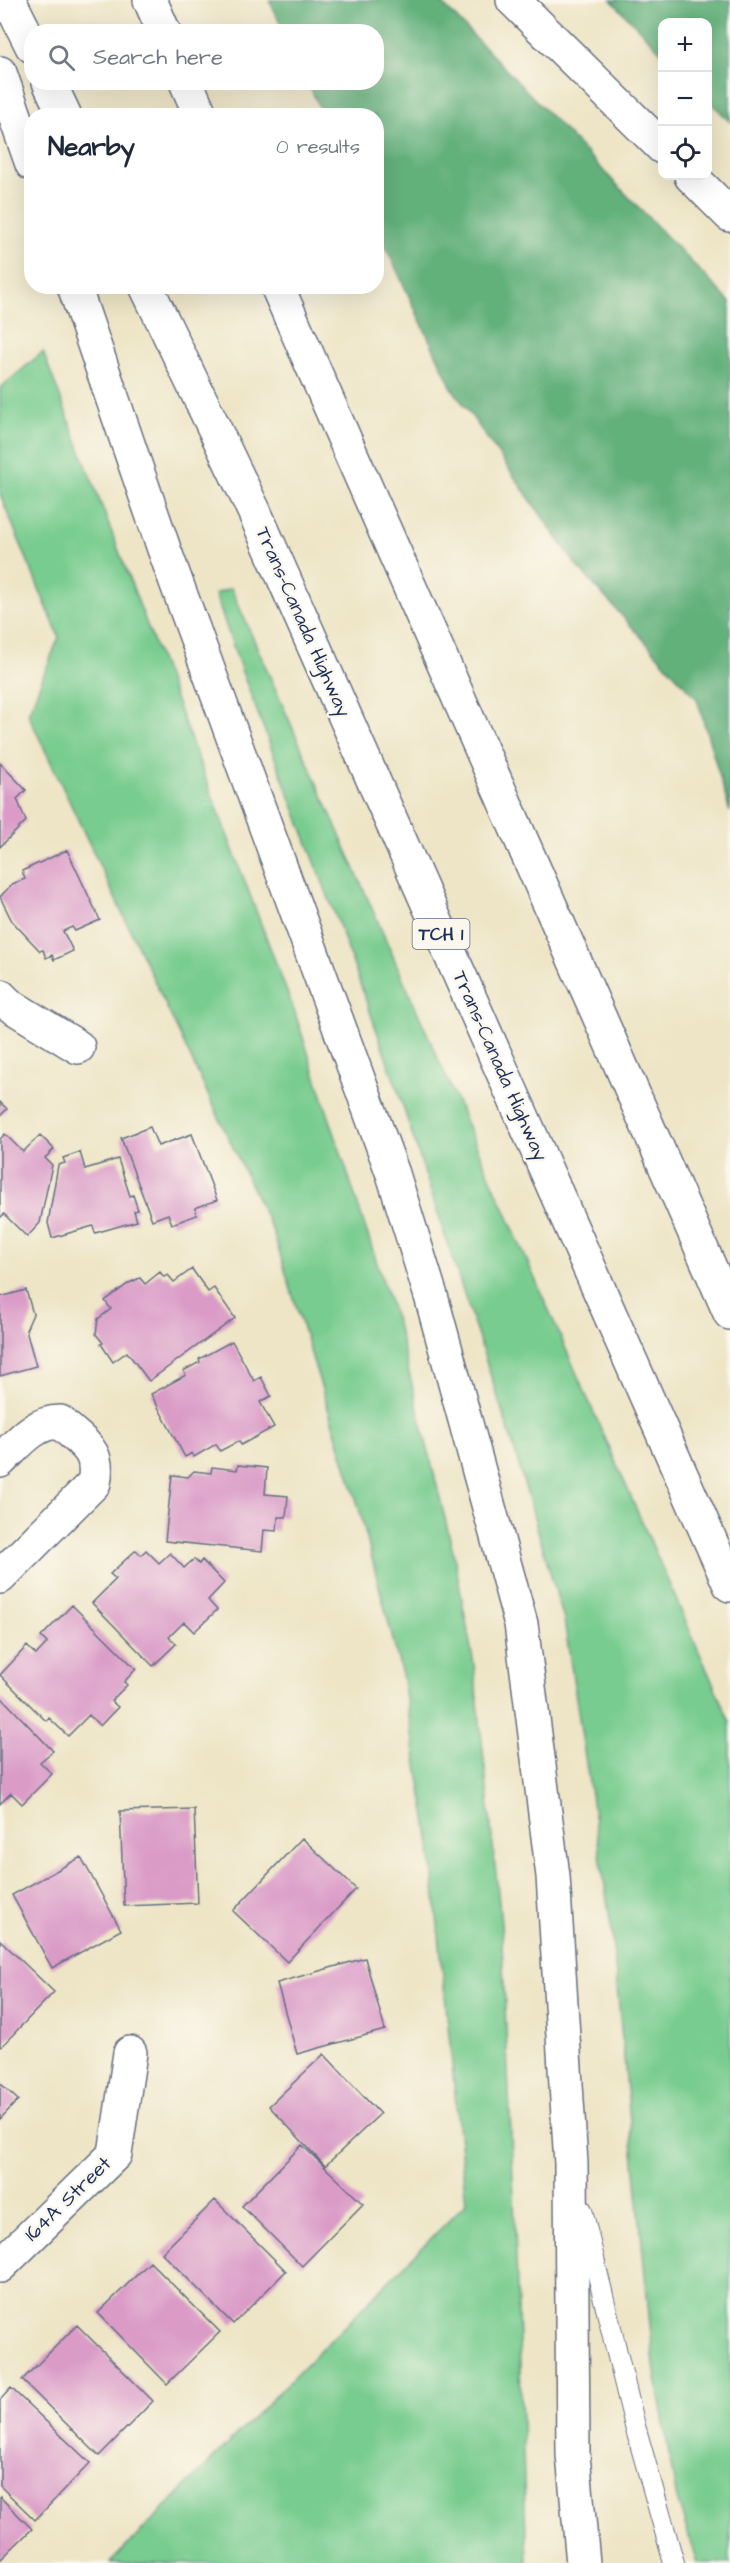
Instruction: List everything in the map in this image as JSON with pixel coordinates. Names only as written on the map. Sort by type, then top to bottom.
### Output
[{"type":"main road","points":[[9,0],[24,30]]},
{"type":"main road","points":[[150,0],[160,24]]},
{"type":"main road","points":[[513,0],[658,142]]},
{"type":"main road","points":[[0,73],[24,141]]},
{"type":"main road","points":[[53,90],[61,108]]},
{"type":"main road","points":[[190,90],[197,108]]},
{"type":"main road","points":[[698,183],[730,215]]},
{"type":"main road","points":[[77,294],[168,560],[393,1174],[431,1296],[522,1624],[553,1876],[571,2164],[573,2455],[583,2563]]},
{"type":"main road","name":"Trans-Canada Highway","points":[[150,294],[259,522],[730,1585]]},
{"type":"main road","points":[[281,294],[730,1313]]},
{"type":"main road","points":[[0,996],[8,1004],[78,1047]]},
{"type":"main road","points":[[0,1461],[35,1428],[47,1422],[60,1422],[95,1456],[97,1468],[94,1483],[0,1577]]},
{"type":"main road","name":"164A Street","points":[[0,2266],[115,2154],[130,2053]]},
{"type":"main road","points":[[560,2563],[573,2455]]},
{"type":"lane","points":[[571,2164],[635,2426],[674,2563]]},
{"type":"green space","points":[[269,0],[439,0],[730,302],[730,812],[697,699],[576,565],[452,388],[384,243],[384,108],[320,108],[311,90],[384,90],[384,24],[281,24]]},
{"type":"green space","points":[[611,0],[730,0],[730,122],[712,103],[712,18],[658,18],[658,49]]},
{"type":"green space","points":[[43,352],[295,1013],[397,1324],[454,1555],[474,1665],[501,1922],[527,2563],[110,2563],[466,2203],[429,1837],[402,1675],[359,1508],[273,1232],[28,714],[59,637],[0,494],[0,388]]},
{"type":"green space","points":[[231,588],[730,1722],[730,2563],[697,2563],[676,2495],[654,2366],[611,1926],[564,1620],[510,1435],[397,1088],[341,930],[242,672],[215,594]]},
{"type":"building","points":[[0,763],[26,790],[17,799],[26,821],[0,847]]},
{"type":"building","points":[[67,850],[100,920],[75,931],[72,927],[63,931],[73,951],[54,960],[52,955],[46,958],[43,950],[40,951],[12,921],[0,897],[12,884],[25,879],[22,871]]},
{"type":"building","points":[[0,1102],[7,1109],[0,1116]]},
{"type":"building","points":[[150,1127],[158,1146],[192,1134],[217,1200],[195,1208],[197,1215],[172,1224],[168,1214],[152,1220],[121,1138]]},
{"type":"building","points":[[5,1134],[23,1152],[40,1135],[54,1149],[45,1158],[52,1165],[40,1223],[27,1237],[4,1214],[0,1218],[0,1139]]},
{"type":"building","points":[[80,1152],[85,1169],[118,1159],[130,1196],[133,1195],[138,1210],[134,1211],[137,1221],[95,1233],[93,1226],[52,1238],[48,1223],[58,1165],[65,1163],[63,1158]]},
{"type":"building","points":[[192,1269],[208,1292],[214,1288],[235,1318],[149,1381],[127,1352],[113,1362],[96,1334],[98,1319],[111,1309],[105,1301],[129,1283],[140,1278],[145,1284],[160,1272],[164,1277],[168,1275],[174,1282]]},
{"type":"building","points":[[26,1290],[33,1314],[26,1330],[36,1366],[0,1376],[0,1297]]},
{"type":"building","points":[[232,1341],[254,1381],[261,1377],[271,1396],[260,1402],[274,1427],[241,1445],[239,1441],[220,1451],[216,1444],[194,1457],[192,1453],[185,1457],[151,1394],[186,1375],[183,1371],[200,1362],[199,1359]]},
{"type":"building","points":[[238,1465],[267,1468],[265,1494],[288,1496],[286,1517],[278,1517],[277,1531],[264,1530],[262,1551],[165,1541],[172,1475],[188,1477],[194,1471],[211,1473],[212,1467],[237,1470]]},
{"type":"building","points":[[136,1550],[141,1555],[146,1550],[159,1563],[170,1553],[184,1568],[194,1559],[199,1564],[202,1560],[224,1583],[208,1600],[217,1610],[194,1632],[184,1622],[169,1637],[176,1644],[153,1666],[92,1603],[116,1579],[110,1574]]},
{"type":"building","points":[[72,1605],[136,1669],[124,1682],[127,1685],[111,1701],[118,1707],[100,1726],[89,1715],[68,1736],[49,1718],[46,1721],[0,1675],[27,1646],[36,1655],[47,1643],[41,1637]]},
{"type":"building","points":[[0,1696],[53,1751],[40,1762],[52,1774],[22,1804],[11,1793],[0,1804]]},
{"type":"building","points":[[194,1809],[198,1903],[124,1906],[120,1811]]},
{"type":"building","points":[[302,1838],[356,1889],[287,1962],[233,1911]]},
{"type":"building","points":[[81,1857],[121,1930],[52,1968],[12,1895]]},
{"type":"building","points":[[0,1940],[54,1992],[0,2048]]},
{"type":"building","points":[[365,1958],[385,2030],[297,2054],[277,1983]]},
{"type":"building","points":[[324,2054],[380,2114],[325,2166],[269,2106]]},
{"type":"building","points":[[0,2083],[18,2100],[0,2119]]},
{"type":"building","points":[[302,2145],[363,2204],[302,2266],[242,2206]]},
{"type":"building","points":[[215,2200],[286,2271],[233,2324],[162,2253]]},
{"type":"building","points":[[150,2262],[220,2332],[167,2384],[98,2313]]},
{"type":"building","points":[[77,2325],[153,2401],[99,2456],[22,2380]]},
{"type":"building","points":[[11,2388],[90,2463],[35,2520],[0,2486],[0,2400]]},
{"type":"building","points":[[0,2497],[32,2529],[0,2560]]}]
